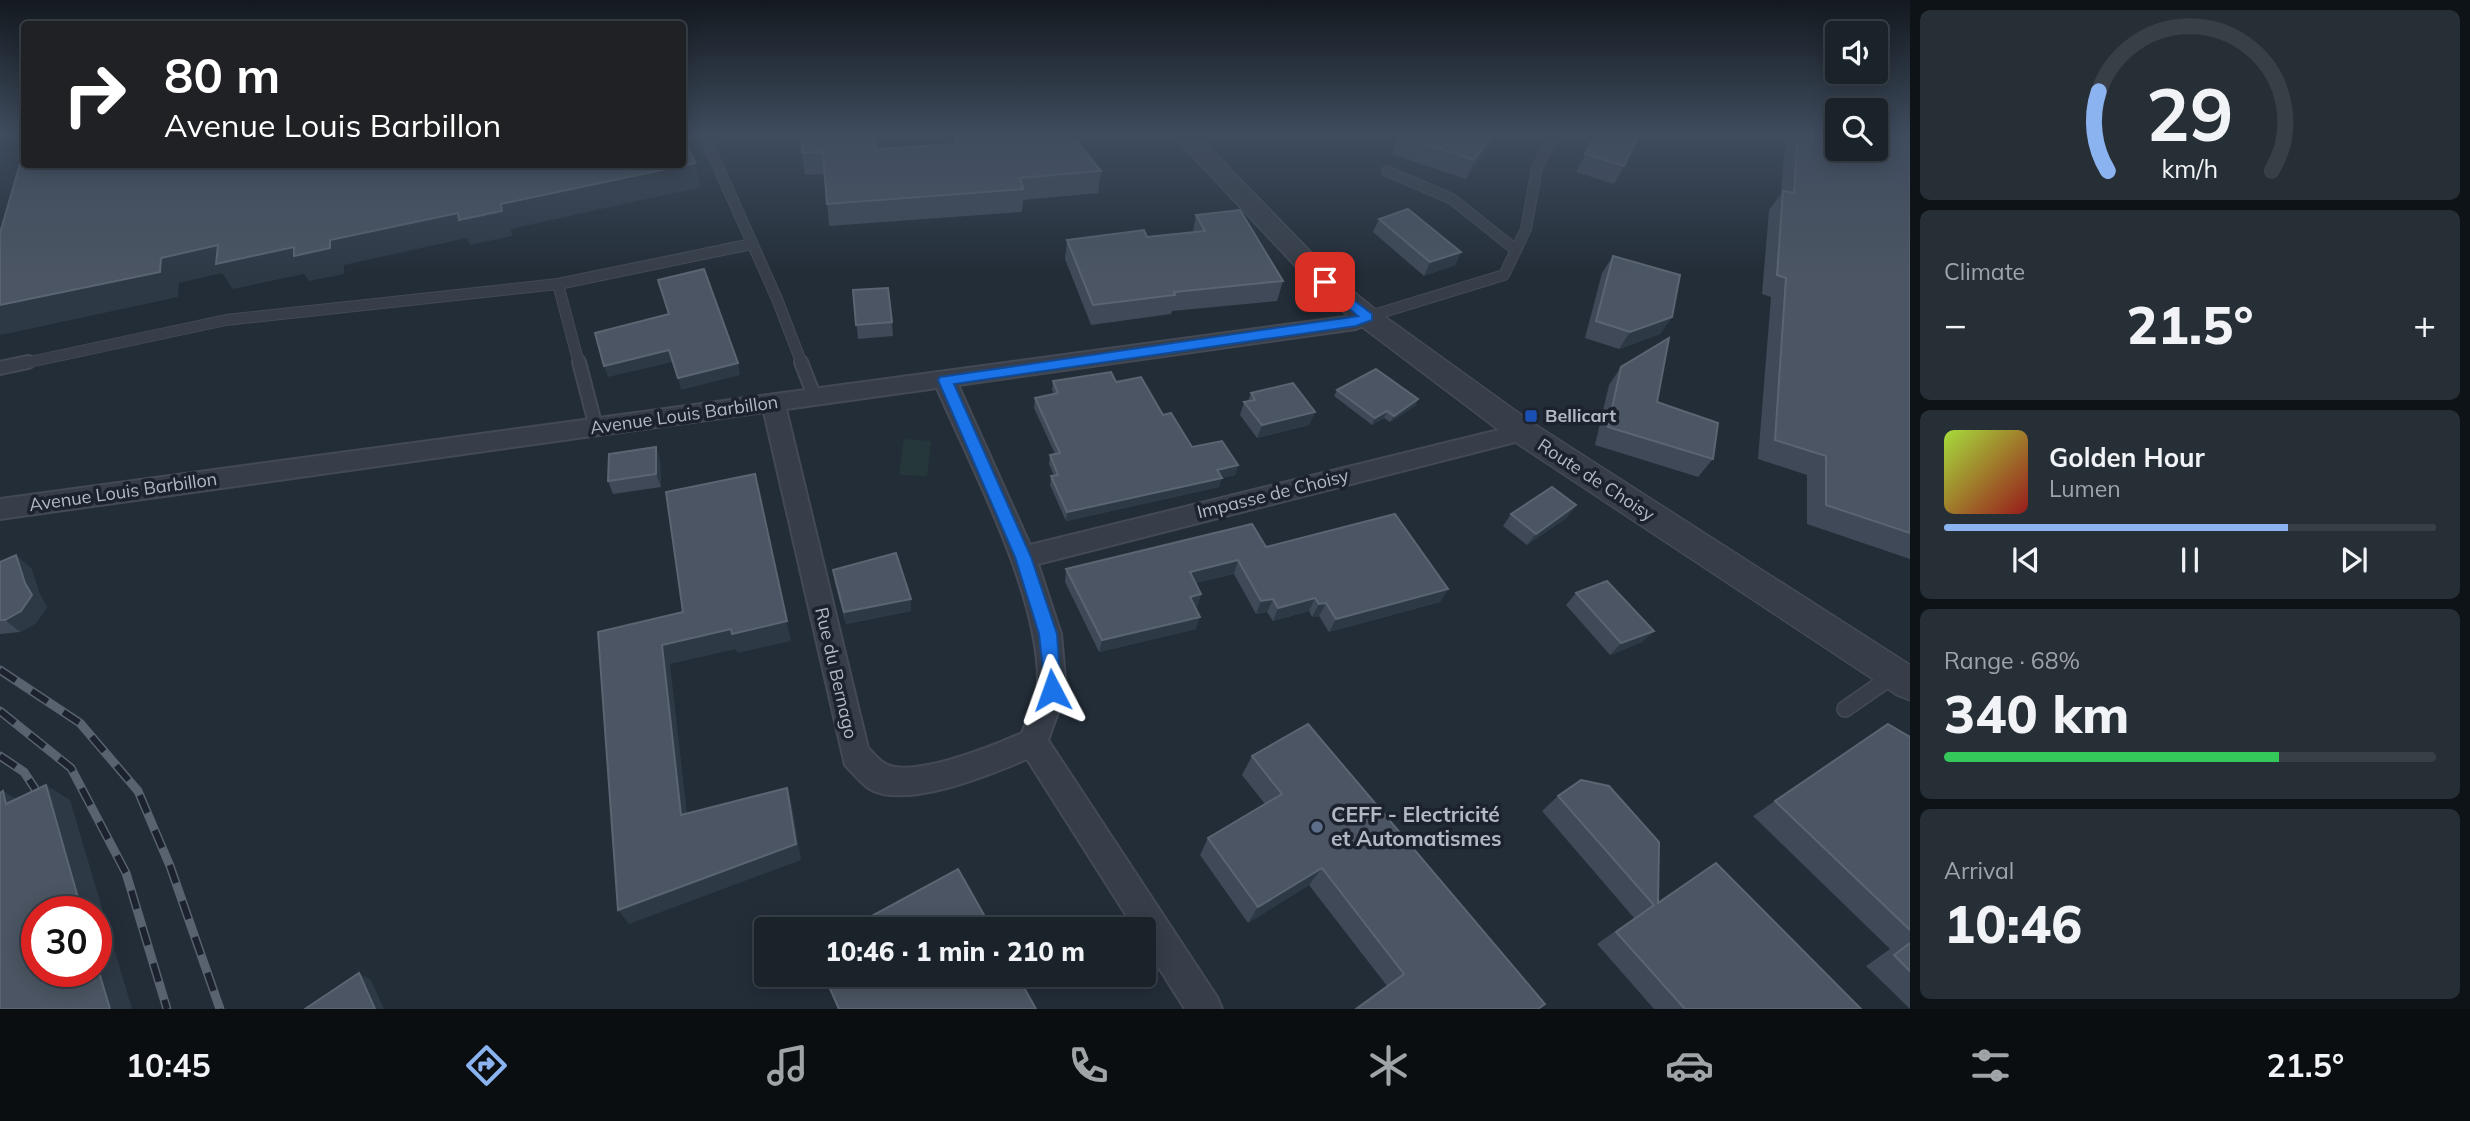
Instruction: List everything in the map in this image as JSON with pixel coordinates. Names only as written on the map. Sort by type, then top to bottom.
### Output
[{"type":"street","name":"Route de Choisy","points":[[1227,180],[1325,282],[1367,317],[1523,432],[1903,679]]},
{"type":"street","name":"Avenue Louis Barbillon","points":[[0,509],[945,380],[1356,322],[1367,317]]},
{"type":"street","points":[[945,380],[1023,557],[1048,634],[1052,690],[1033,742],[1205,1009]]},
{"type":"street","name":"Rue du Bernago","points":[[773,403],[855,755],[879,778],[915,781],[981,765],[1033,742]]},
{"type":"street","name":"Impasse de Choisy","points":[[1023,557],[1523,432]]},
{"type":"lane","points":[[723,180],[815,398]]},
{"type":"lane","points":[[1408,180],[1452,199],[1516,250]]},
{"type":"lane","points":[[1367,317],[1504,275],[1526,229],[1535,180]]},
{"type":"lane","points":[[0,368],[226,320],[558,284],[752,244]]},
{"type":"lane","points":[[558,284],[596,427]]},
{"type":"lane","points":[[1845,709],[1903,679]]},
{"type":"shaded area","points":[[904,439],[931,441],[927,476],[899,475]]},
{"type":"building","points":[[15,180],[614,180],[501,204],[502,211],[459,220],[458,213],[330,240],[330,248],[294,256],[294,247],[216,264],[218,245],[161,258],[160,272],[0,305],[0,233]]},
{"type":"building","points":[[825,180],[1021,180],[1023,189],[827,204]]},
{"type":"building","points":[[1795,180],[1910,180],[1910,533],[1826,505],[1826,456],[1775,440],[1786,278],[1777,275],[1783,191],[1794,193]]},
{"type":"building","points":[[1408,209],[1461,252],[1430,262],[1379,219]]},
{"type":"building","points":[[1240,210],[1283,281],[1174,292],[1175,295],[1093,305],[1067,240],[1144,230],[1147,237],[1205,231],[1196,215]]},
{"type":"building","points":[[1613,256],[1680,275],[1672,317],[1630,332],[1596,321]]},
{"type":"building","points":[[704,269],[738,363],[678,378],[669,350],[604,366],[595,333],[669,314],[658,280]]},
{"type":"building","points":[[888,288],[892,322],[856,325],[853,290]]},
{"type":"building","points":[[1669,338],[1657,402],[1718,423],[1713,459],[1608,427],[1621,367]]},
{"type":"building","points":[[1376,369],[1418,399],[1394,416],[1387,411],[1375,418],[1337,390]]},
{"type":"building","points":[[1111,372],[1116,382],[1141,377],[1163,415],[1171,413],[1192,447],[1222,441],[1238,465],[1217,470],[1222,478],[1067,512],[1051,476],[1058,475],[1050,455],[1060,453],[1035,398],[1058,393],[1053,381]]},
{"type":"building","points":[[1293,383],[1315,412],[1262,425],[1244,402],[1255,400],[1251,393]]},
{"type":"building","points":[[656,447],[656,474],[608,481],[609,454]]},
{"type":"building","points":[[755,474],[787,621],[732,634],[731,629],[662,645],[681,815],[787,788],[796,844],[618,910],[598,632],[683,612],[666,492]]},
{"type":"building","points":[[1552,487],[1576,505],[1536,534],[1511,514]]},
{"type":"building","points":[[1395,514],[1448,589],[1336,619],[1326,603],[1319,604],[1315,598],[1278,608],[1273,599],[1261,601],[1238,560],[1190,572],[1201,594],[1190,597],[1200,617],[1102,640],[1066,569],[1252,524],[1266,547]]},
{"type":"building","points":[[896,553],[911,599],[844,612],[833,570]]},
{"type":"building","points":[[16,555],[32,595],[21,611],[0,620],[0,562]]},
{"type":"building","points":[[1607,581],[1654,631],[1621,643],[1576,593]]},
{"type":"building","points":[[1308,724],[1545,1004],[1538,1009],[1356,1009],[1404,974],[1322,868],[1258,907],[1208,838],[1282,794],[1252,756]]},
{"type":"building","points":[[1888,724],[1910,737],[1910,930],[1775,801]]},
{"type":"building","points":[[1581,780],[1609,786],[1659,842],[1658,903],[1716,863],[1861,1009],[1685,1009],[1616,932],[1654,905],[1558,796]]},
{"type":"building","points":[[46,785],[77,896],[21,896],[21,987],[103,987],[110,1009],[0,1009],[0,793],[3,791],[6,804]]},
{"type":"building","points":[[958,869],[985,917],[870,917]]},
{"type":"building","points":[[1910,943],[1910,971],[1894,955]]},
{"type":"building","points":[[359,973],[375,1009],[305,1009]]},
{"type":"building","points":[[829,987],[1024,987],[1036,1009],[839,1009]]},
{"type":"railway","points":[[0,670],[80,723],[138,791],[170,866],[220,1009]]},
{"type":"railway","points":[[0,711],[71,768],[126,873],[167,1009]]},
{"type":"railway","points":[[0,756],[24,772],[45,804]]},
{"type":"place","name":"Bellicart","points":[[1531,416]]},
{"type":"place","name":"CEFF - Electricité et Automatismes","points":[[1317,827]]},
{"type":"route","points":[[1052,690],[1048,634],[1023,557],[945,380],[1356,322],[1367,317],[1325,282]]}]
